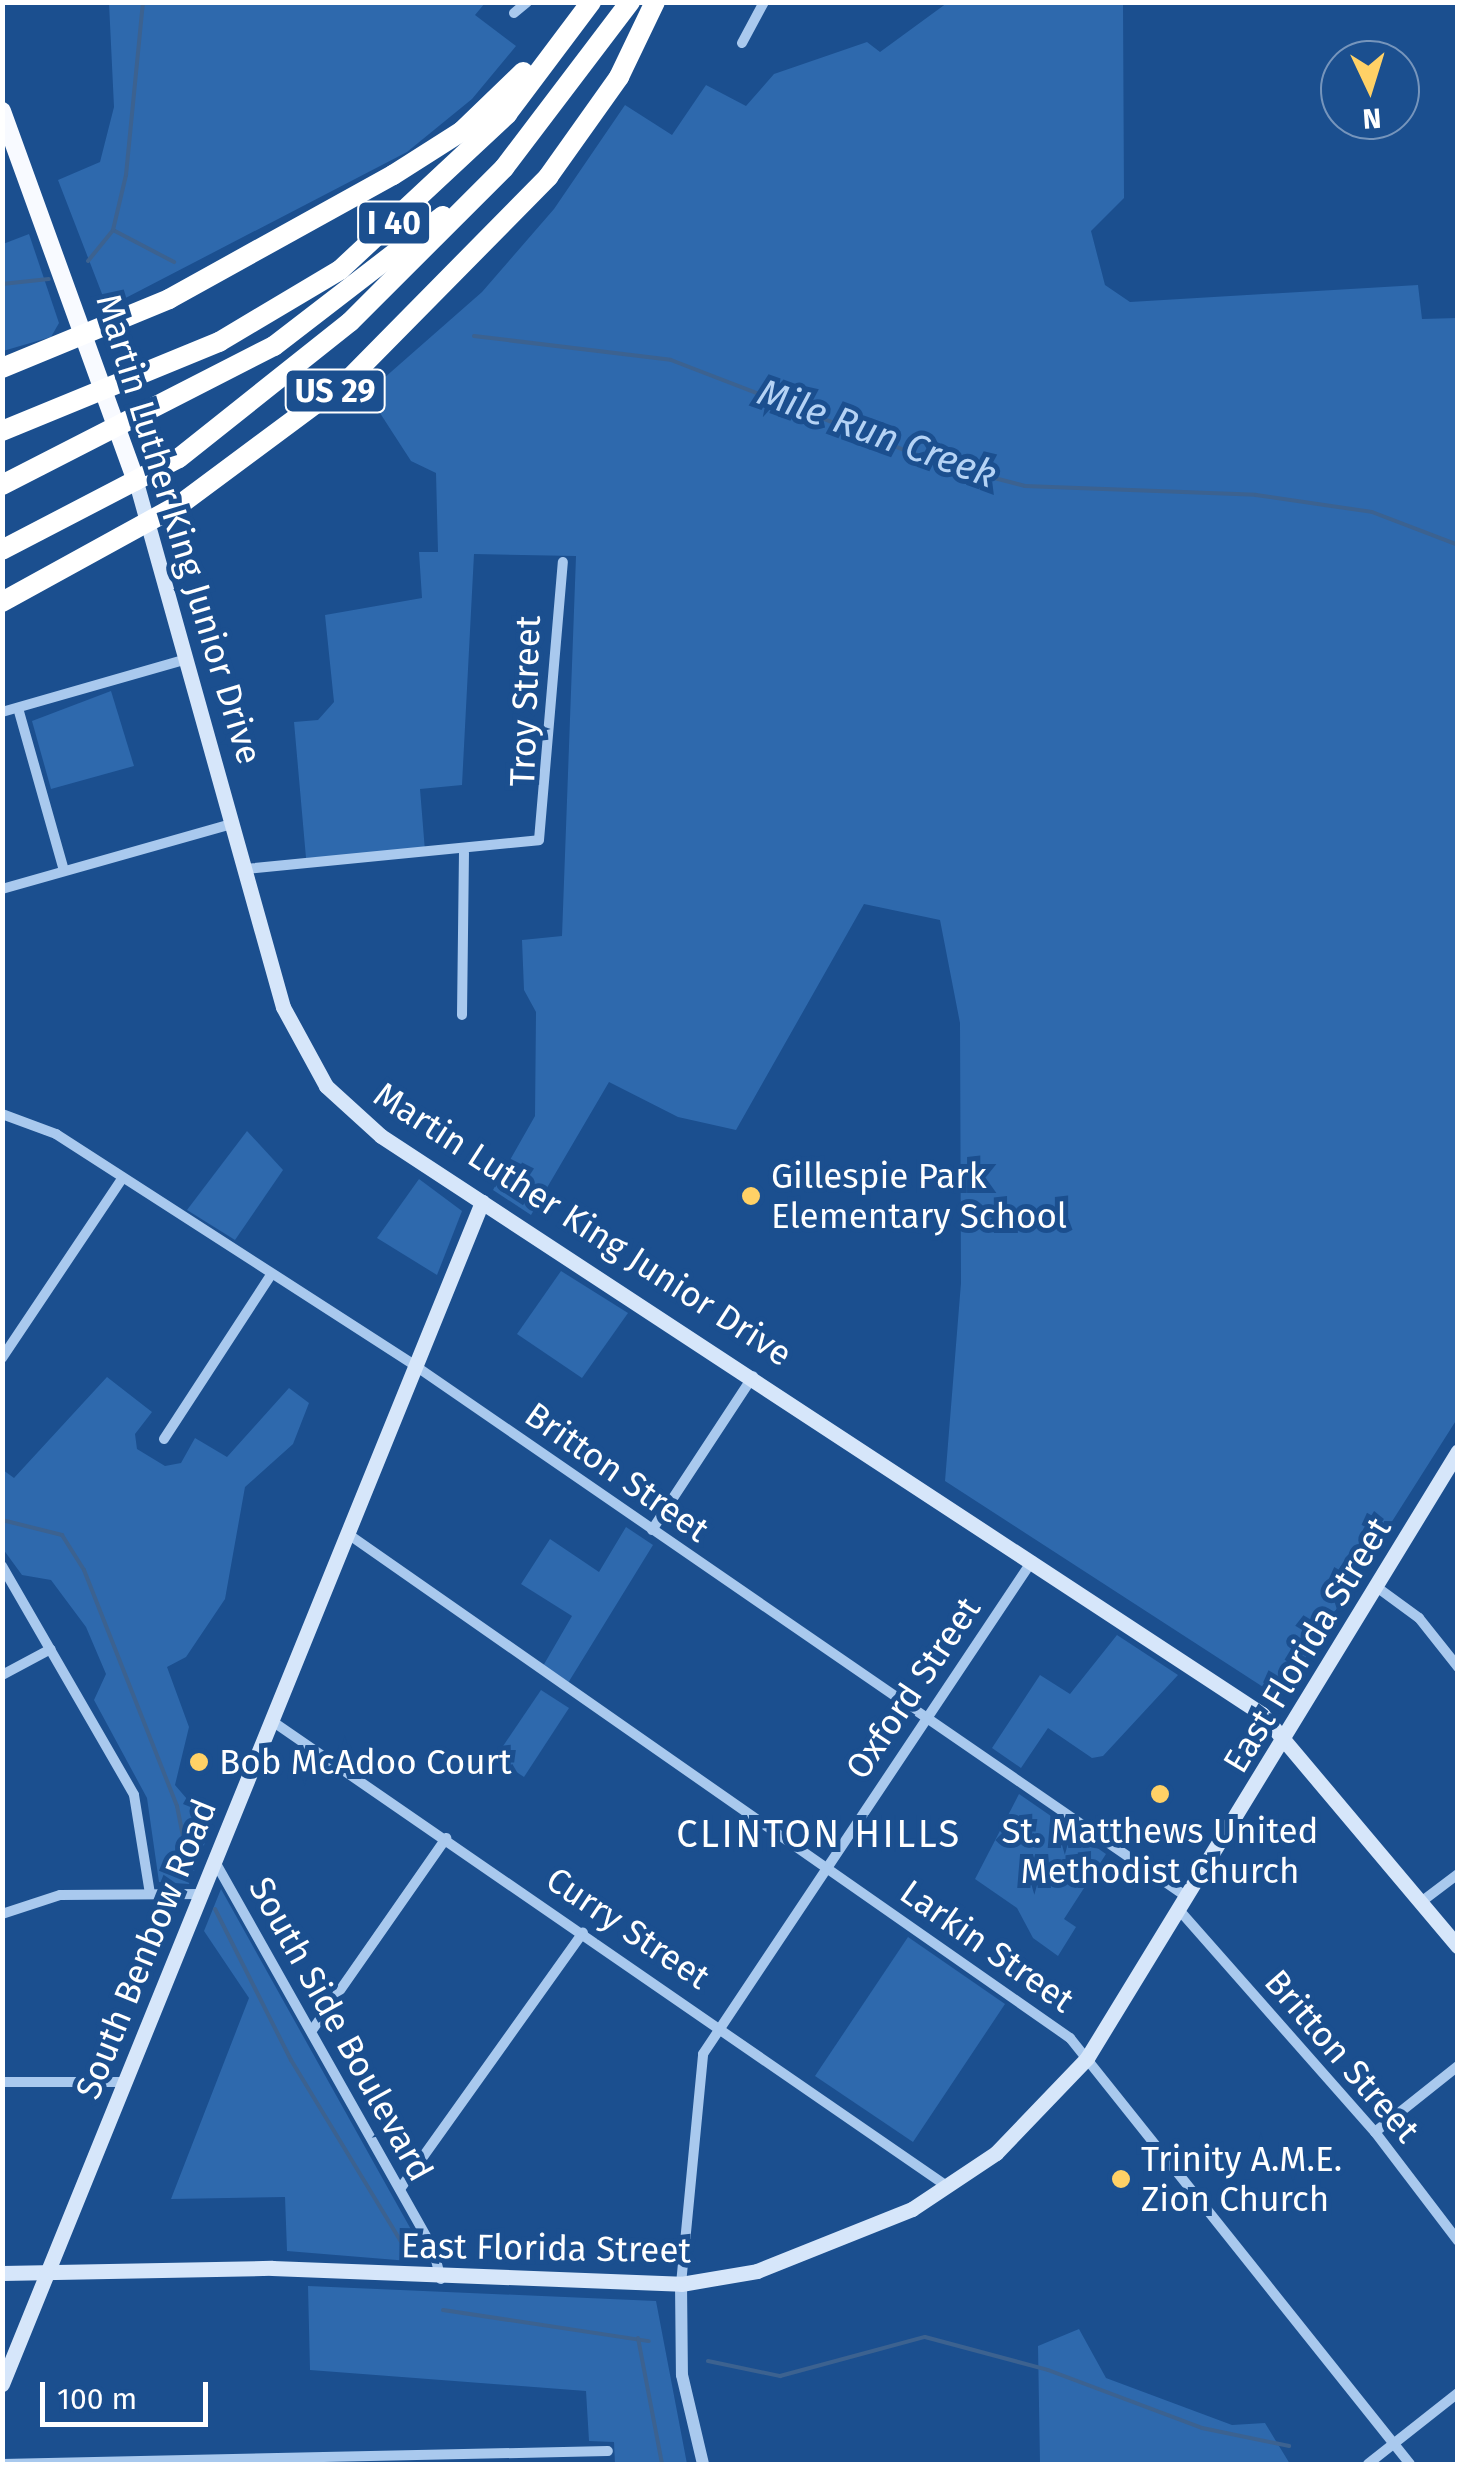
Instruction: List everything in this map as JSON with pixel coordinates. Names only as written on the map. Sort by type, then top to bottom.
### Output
[{"type":"highway","points":[[2,368],[90,337],[462,132],[506,93],[575,2]]},
{"type":"highway","name":"I 40","points":[[2,445],[70,407],[143,378],[279,311],[340,270],[507,114],[591,2]]},
{"type":"highway","name":"I 40","points":[[2,485],[161,409],[274,346],[504,168],[630,2]]},
{"type":"highway","name":"US 29","points":[[2,602],[107,552],[182,504],[349,379],[510,220],[619,77],[655,2]]},
{"type":"highway","name":"Martin Luther King Junior Drive","points":[[2,111],[90,337],[136,482]]},
{"type":"highway","points":[[2,550],[136,482],[276,386],[504,168]]},
{"type":"highway","points":[[2,431],[70,407]]},
{"type":"main road","name":"Martin Luther King Junior Drive","points":[[136,482],[283,1007],[318,1077],[360,1120],[482,1202],[1201,1669],[1287,1737],[1458,1947]]},
{"type":"main road","name":"South Benbow Road","points":[[2,2384],[482,1202]]},
{"type":"main road","name":"East Florida Street","points":[[2,2273],[272,2268],[442,2280],[681,2284],[833,2244],[948,2187],[1026,2126],[1087,2058],[1287,1737],[1458,1451]]},
{"type":"street","points":[[514,13],[527,2]]},
{"type":"street","points":[[742,43],[764,2]]},
{"type":"street","name":"Troy Street","points":[[464,854],[539,840],[563,562]]},
{"type":"street","points":[[2,712],[187,659]]},
{"type":"street","points":[[18,708],[64,870]]},
{"type":"street","points":[[2,889],[232,824]]},
{"type":"street","points":[[245,869],[464,854],[462,1015]]},
{"type":"street","name":"Britton Street","points":[[2,1114],[56,1134],[416,1367],[927,1716],[1184,1905],[1376,2132],[1458,2241]]},
{"type":"street","points":[[2,1358],[122,1179]]},
{"type":"street","points":[[164,1438],[272,1275]]},
{"type":"street","points":[[652,1530],[754,1376]]},
{"type":"street","name":"Larkin Street","points":[[348,1534],[824,1865],[1087,2058],[1390,2447],[1410,2464]]},
{"type":"street","name":"Oxford Street","points":[[681,2284],[697,2083],[718,2023],[1032,1561]]},
{"type":"street","points":[[2,1566],[134,1795],[150,1894]]},
{"type":"street","points":[[1378,1588],[1419,1618],[1458,1667]]},
{"type":"street","points":[[2,1675],[51,1649]]},
{"type":"street","name":"Curry Street","points":[[272,1722],[718,2023],[948,2187]]},
{"type":"street","points":[[312,2029],[446,1838]]},
{"type":"street","name":"South Side Boulevard","points":[[214,1860],[400,2189],[442,2280]]},
{"type":"street","points":[[1421,1902],[1458,1874]]},
{"type":"street","points":[[2,1914],[60,1895],[200,1894]]},
{"type":"street","points":[[400,2189],[582,1932]]},
{"type":"street","points":[[1376,2132],[1458,2066]]},
{"type":"street","points":[[2,2082],[123,2082]]},
{"type":"street","points":[[681,2284],[680,2359],[703,2464]]},
{"type":"street","points":[[1368,2464],[1458,2393]]},
{"type":"street","points":[[2,2464],[608,2451]]},
{"type":"shaded area","points":[[109,3],[485,3],[475,15],[516,46],[472,99],[407,152],[116,303],[104,299],[58,180],[100,162],[114,107]]},
{"type":"shaded area","points":[[947,3],[1123,3],[1124,198],[1091,231],[1105,285],[1130,302],[1418,285],[1422,319],[1457,318],[1457,1419],[1280,1698],[945,1481],[961,1283],[960,1023],[940,920],[864,904],[736,1130],[678,1117],[609,1082],[531,1215],[493,1190],[535,1116],[536,1012],[524,990],[522,940],[562,936],[576,556],[474,554],[462,785],[420,789],[425,851],[306,858],[294,722],[318,720],[334,702],[325,615],[422,598],[419,552],[438,552],[436,473],[411,461],[367,393],[482,292],[554,209],[625,105],[672,135],[706,85],[746,106],[774,74],[867,42],[880,52]]},
{"type":"shaded area","points":[[29,234],[59,323],[51,337],[3,351],[3,244]]},
{"type":"shaded area","points":[[111,691],[134,766],[51,789],[32,721]]},
{"type":"shaded area","points":[[247,1131],[283,1170],[235,1240],[187,1210]]},
{"type":"shaded area","points":[[419,1179],[462,1211],[437,1275],[377,1238]]},
{"type":"shaded area","points":[[561,1271],[628,1313],[582,1378],[517,1334]]},
{"type":"shaded area","points":[[107,1377],[152,1412],[135,1434],[137,1449],[165,1466],[181,1463],[195,1438],[227,1457],[289,1388],[309,1403],[293,1444],[245,1487],[225,1599],[186,1657],[167,1667],[189,1727],[175,1785],[211,1827],[189,1884],[159,1882],[147,1798],[94,1700],[106,1674],[86,1627],[51,1580],[22,1575],[3,1549],[3,1470],[14,1478]]},
{"type":"shaded area","points":[[626,1527],[653,1545],[568,1683],[543,1666],[572,1616],[521,1584],[550,1539],[599,1572]]},
{"type":"shaded area","points":[[1117,1635],[1178,1675],[1103,1756],[1092,1758],[1048,1728],[1021,1768],[992,1748],[1040,1675],[1070,1694]]},
{"type":"shaded area","points":[[541,1690],[569,1708],[524,1777],[495,1758]]},
{"type":"shaded area","points":[[1019,1794],[1106,1854],[1064,1919],[1076,1927],[1058,1956],[1033,1938],[1017,1908],[975,1879]]},
{"type":"shaded area","points":[[221,1889],[418,2242],[409,2261],[287,2251],[285,2197],[171,2199],[249,1998],[204,1931]]},
{"type":"shaded area","points":[[908,1937],[1005,2004],[913,2142],[815,2076]]},
{"type":"shaded area","points":[[308,2286],[656,2301],[687,2464],[615,2464],[614,2442],[589,2441],[586,2391],[310,2370]]},
{"type":"shaded area","points":[[1079,2329],[1106,2378],[1232,2425],[1265,2423],[1290,2464],[1040,2464],[1038,2346]]},
{"type":"waterway","points":[[88,261],[113,230],[126,175],[143,2]]},
{"type":"waterway","name":"Mile Run Creek","points":[[113,230],[174,262]]},
{"type":"waterway","points":[[2,284],[49,279]]},
{"type":"waterway","name":"Mile Run Creek","points":[[474,336],[671,360],[940,464],[1025,486],[1256,495],[1372,512],[1458,545]]},
{"type":"waterway","points":[[2,1520],[62,1535],[84,1570],[177,1806],[191,1877]]},
{"type":"waterway","points":[[215,1909],[291,2060],[408,2253]]},
{"type":"waterway","points":[[443,2310],[649,2341]]},
{"type":"waterway","points":[[708,2361],[780,2376],[925,2337],[1048,2370],[1202,2428],[1289,2446]]},
{"type":"waterway","points":[[638,2338],[662,2464]]},
{"type":"place","name":"Gillespie Park Elementary School","points":[[751,1196]]},
{"type":"place","name":"Bob McAdoo Court","points":[[199,1762]]},
{"type":"place","name":"St. Matthews United Methodist Church","points":[[1160,1794]]},
{"type":"place","name":"Trinity A.M.E. Zion Church","points":[[1121,2179]]},
{"type":"district","name":"CLINTON HILLS","points":[[819,1835]]}]
